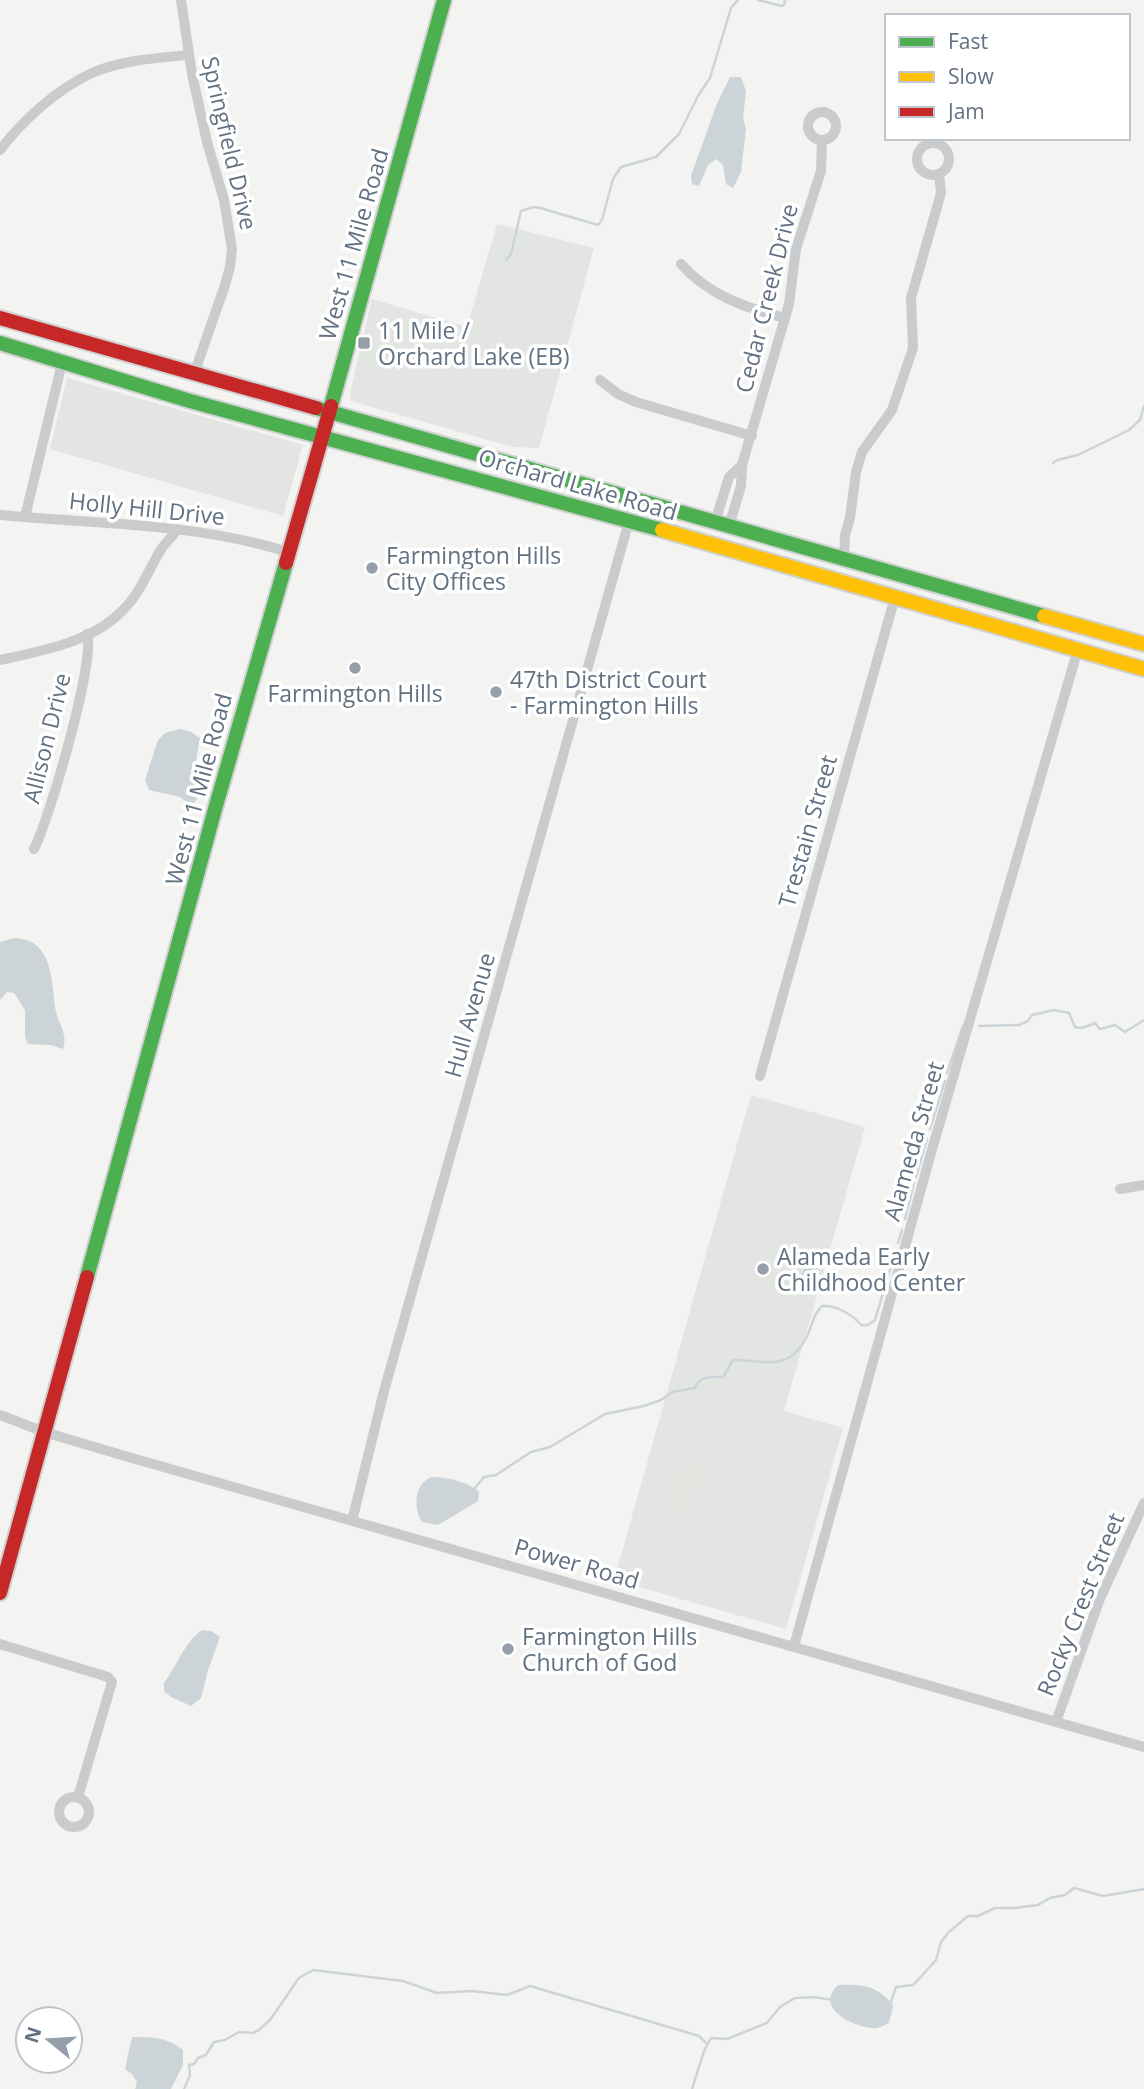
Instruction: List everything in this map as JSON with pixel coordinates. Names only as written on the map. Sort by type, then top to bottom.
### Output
[{"type":"main road","name":"West 11 Mile Road","points":[[0,1592],[215,809],[330,411],[444,0]]},
{"type":"main road","name":"Orchard Lake Road","points":[[0,318],[1144,644]]},
{"type":"main road","points":[[0,343],[12,342],[18,337],[22,325]]},
{"type":"main road","points":[[62,363],[61,350],[70,339]]},
{"type":"main road","name":"Orchard Lake Road","points":[[0,343],[321,437],[629,521],[1144,669]]},
{"type":"main road","points":[[279,425],[290,422],[299,402]]},
{"type":"main road","points":[[354,445],[358,431],[372,423]]},
{"type":"main road","points":[[540,497],[552,491],[557,477]]},
{"type":"main road","points":[[573,506],[580,483]]},
{"type":"main road","points":[[629,521],[629,508],[636,507],[704,526],[728,525]]},
{"type":"main road","points":[[826,578],[834,577],[840,572],[844,558]]},
{"type":"main road","points":[[949,612],[952,602],[960,599],[1027,618],[1061,620]]},
{"type":"street","name":"Springfield Drive","points":[[181,0],[206,142],[224,201],[232,249],[225,285],[194,374]]},
{"type":"street","points":[[0,150],[13,133],[63,90],[92,74],[146,60],[189,55]]},
{"type":"street","name":"Cedar Creek Drive","points":[[728,525],[729,477],[742,465],[789,304],[796,249],[821,171],[822,140]]},
{"type":"street","points":[[844,558],[845,535],[862,452],[891,410],[913,348],[911,298],[941,193],[939,174]]},
{"type":"street","points":[[681,264],[715,293],[785,318]]},
{"type":"street","points":[[25,517],[62,363]]},
{"type":"street","points":[[600,380],[618,394],[636,402],[752,436]]},
{"type":"street","name":"Holly Hill Drive","points":[[0,515],[112,522],[177,530],[234,538],[288,552]]},
{"type":"street","name":"Hull Avenue","points":[[352,1521],[384,1391],[629,521]]},
{"type":"street","points":[[0,660],[100,628],[124,610],[143,584],[161,549],[177,530]]},
{"type":"street","name":"Trestain Street","points":[[760,1076],[895,597]]},
{"type":"street","name":"Allison Drive","points":[[34,849],[47,821],[73,724],[89,653],[87,634]]},
{"type":"street","name":"Alameda Street","points":[[794,1646],[934,1144],[1078,649]]},
{"type":"street","points":[[1120,1189],[1144,1185]]},
{"type":"street","name":"Power Road","points":[[0,1415],[44,1432],[1144,1747]]},
{"type":"street","name":"Rocky Crest Street","points":[[1056,1721],[1099,1601],[1140,1527],[1144,1503]]},
{"type":"street","points":[[0,1644],[108,1677],[112,1682],[78,1797]]},
{"type":"shaded area","points":[[730,77],[741,77],[746,91],[743,118],[746,129],[741,172],[733,188],[726,184],[723,165],[716,159],[708,165],[699,186],[692,184],[691,176],[716,106]]},
{"type":"shaded area","points":[[497,224],[594,248],[539,448],[513,447],[351,401],[350,393],[372,299],[467,327]]},
{"type":"shaded area","points":[[67,378],[303,445],[283,516],[50,449]]},
{"type":"shaded area","points":[[181,729],[200,738],[193,779],[197,799],[192,806],[180,797],[149,790],[145,780],[158,740],[165,733]]},
{"type":"shaded area","points":[[14,938],[27,940],[44,954],[51,977],[56,1012],[64,1034],[63,1049],[51,1045],[28,1044],[25,1037],[25,1010],[14,993],[7,992],[0,1000],[0,942]]},
{"type":"shaded area","name":"Alameda Early Childhood Center","points":[[751,1095],[865,1127],[784,1411],[843,1428],[786,1629],[614,1580]]},
{"type":"shaded area","points":[[809,1255],[821,1259],[808,1291],[797,1288]]},
{"type":"shaded area","points":[[696,1468],[704,1471],[702,1478],[691,1488],[689,1500],[682,1511],[673,1503],[674,1485]]},
{"type":"shaded area","points":[[432,1477],[469,1485],[479,1492],[478,1501],[438,1525],[422,1522],[417,1510],[417,1496],[422,1485]]},
{"type":"shaded area","points":[[202,1630],[211,1631],[220,1637],[201,1698],[191,1706],[171,1697],[164,1691],[164,1683],[185,1648]]},
{"type":"shaded area","points":[[838,1985],[862,1986],[882,1994],[893,2006],[889,2023],[871,2028],[855,2024],[839,2015],[830,2002],[831,1994]]},
{"type":"shaded area","points":[[132,2037],[165,2040],[183,2050],[183,2065],[171,2089],[135,2089],[137,2082],[125,2069]]},
{"type":"waterway","points":[[506,260],[511,254],[521,211],[540,208],[598,225],[602,220],[613,179],[621,167],[656,157],[679,134],[710,78],[731,8],[738,0]]},
{"type":"waterway","points":[[758,0],[782,6],[785,0]]},
{"type":"waterway","points":[[1053,463],[1078,455],[1129,430],[1140,420],[1144,406]]},
{"type":"waterway","points":[[979,1026],[1019,1025],[1028,1021],[1032,1015],[1054,1010],[1069,1013],[1075,1027],[1082,1028],[1095,1023],[1100,1029],[1115,1025],[1125,1032],[1144,1020]]},
{"type":"waterway","points":[[947,1073],[963,1026]]},
{"type":"waterway","points":[[930,1129],[945,1081]]},
{"type":"waterway","points":[[916,1177],[927,1139]]},
{"type":"waterway","points":[[905,1219],[914,1183]]},
{"type":"waterway","points":[[898,1243],[902,1230]]},
{"type":"waterway","points":[[475,1488],[484,1477],[496,1475],[531,1452],[550,1447],[605,1414],[644,1406],[661,1400],[672,1392],[695,1388],[706,1378],[723,1377],[733,1360],[784,1360],[800,1348],[822,1306],[838,1309],[861,1325],[868,1325],[875,1320],[895,1253]]},
{"type":"waterway","points":[[888,2002],[891,2002],[896,1987],[913,1985],[917,1981],[936,1960],[941,1942],[948,1933],[968,1916],[978,1916],[995,1908],[1038,1905],[1050,1898],[1065,1895],[1074,1888],[1103,1896],[1144,1889]]},
{"type":"waterway","points":[[184,2089],[190,2075],[189,2065],[206,2055],[214,2042],[225,2040],[239,2032],[253,2033],[259,2030],[270,2020],[299,1978],[313,1970],[403,1981],[437,1993],[472,1991],[507,1995],[530,1986],[699,2036],[707,2044]]},
{"type":"waterway","points":[[692,2089],[711,2038],[727,2039],[767,2023],[780,2007],[795,1998],[834,2000]]},
{"type":"traffic: fast","points":[[331,406],[444,0]]},
{"type":"traffic: fast","points":[[0,343],[190,401],[662,530]]},
{"type":"traffic: fast","points":[[316,408],[1044,616]]},
{"type":"traffic: fast","points":[[87,1277],[215,809],[286,563]]},
{"type":"traffic: slow","points":[[662,530],[1144,669]]},
{"type":"traffic: slow","points":[[1044,616],[1144,644]]},
{"type":"traffic: jam","points":[[0,318],[316,408]]},
{"type":"traffic: jam","points":[[286,563],[331,406]]},
{"type":"traffic: jam","points":[[0,1593],[87,1277]]},
{"type":"place","name":"11 Mile / Orchard Lake (EB)","points":[[364,343]]},
{"type":"place","name":"Farmington Hills City Offices","points":[[372,568]]},
{"type":"place","name":"Farmington Hills","points":[[355,668]]},
{"type":"place","name":"47th District Court - Farmington Hills","points":[[496,692]]},
{"type":"place","name":"Alameda Early Childhood Center","points":[[763,1269]]},
{"type":"place","name":"Farmington Hills Church of God","points":[[508,1649]]}]
